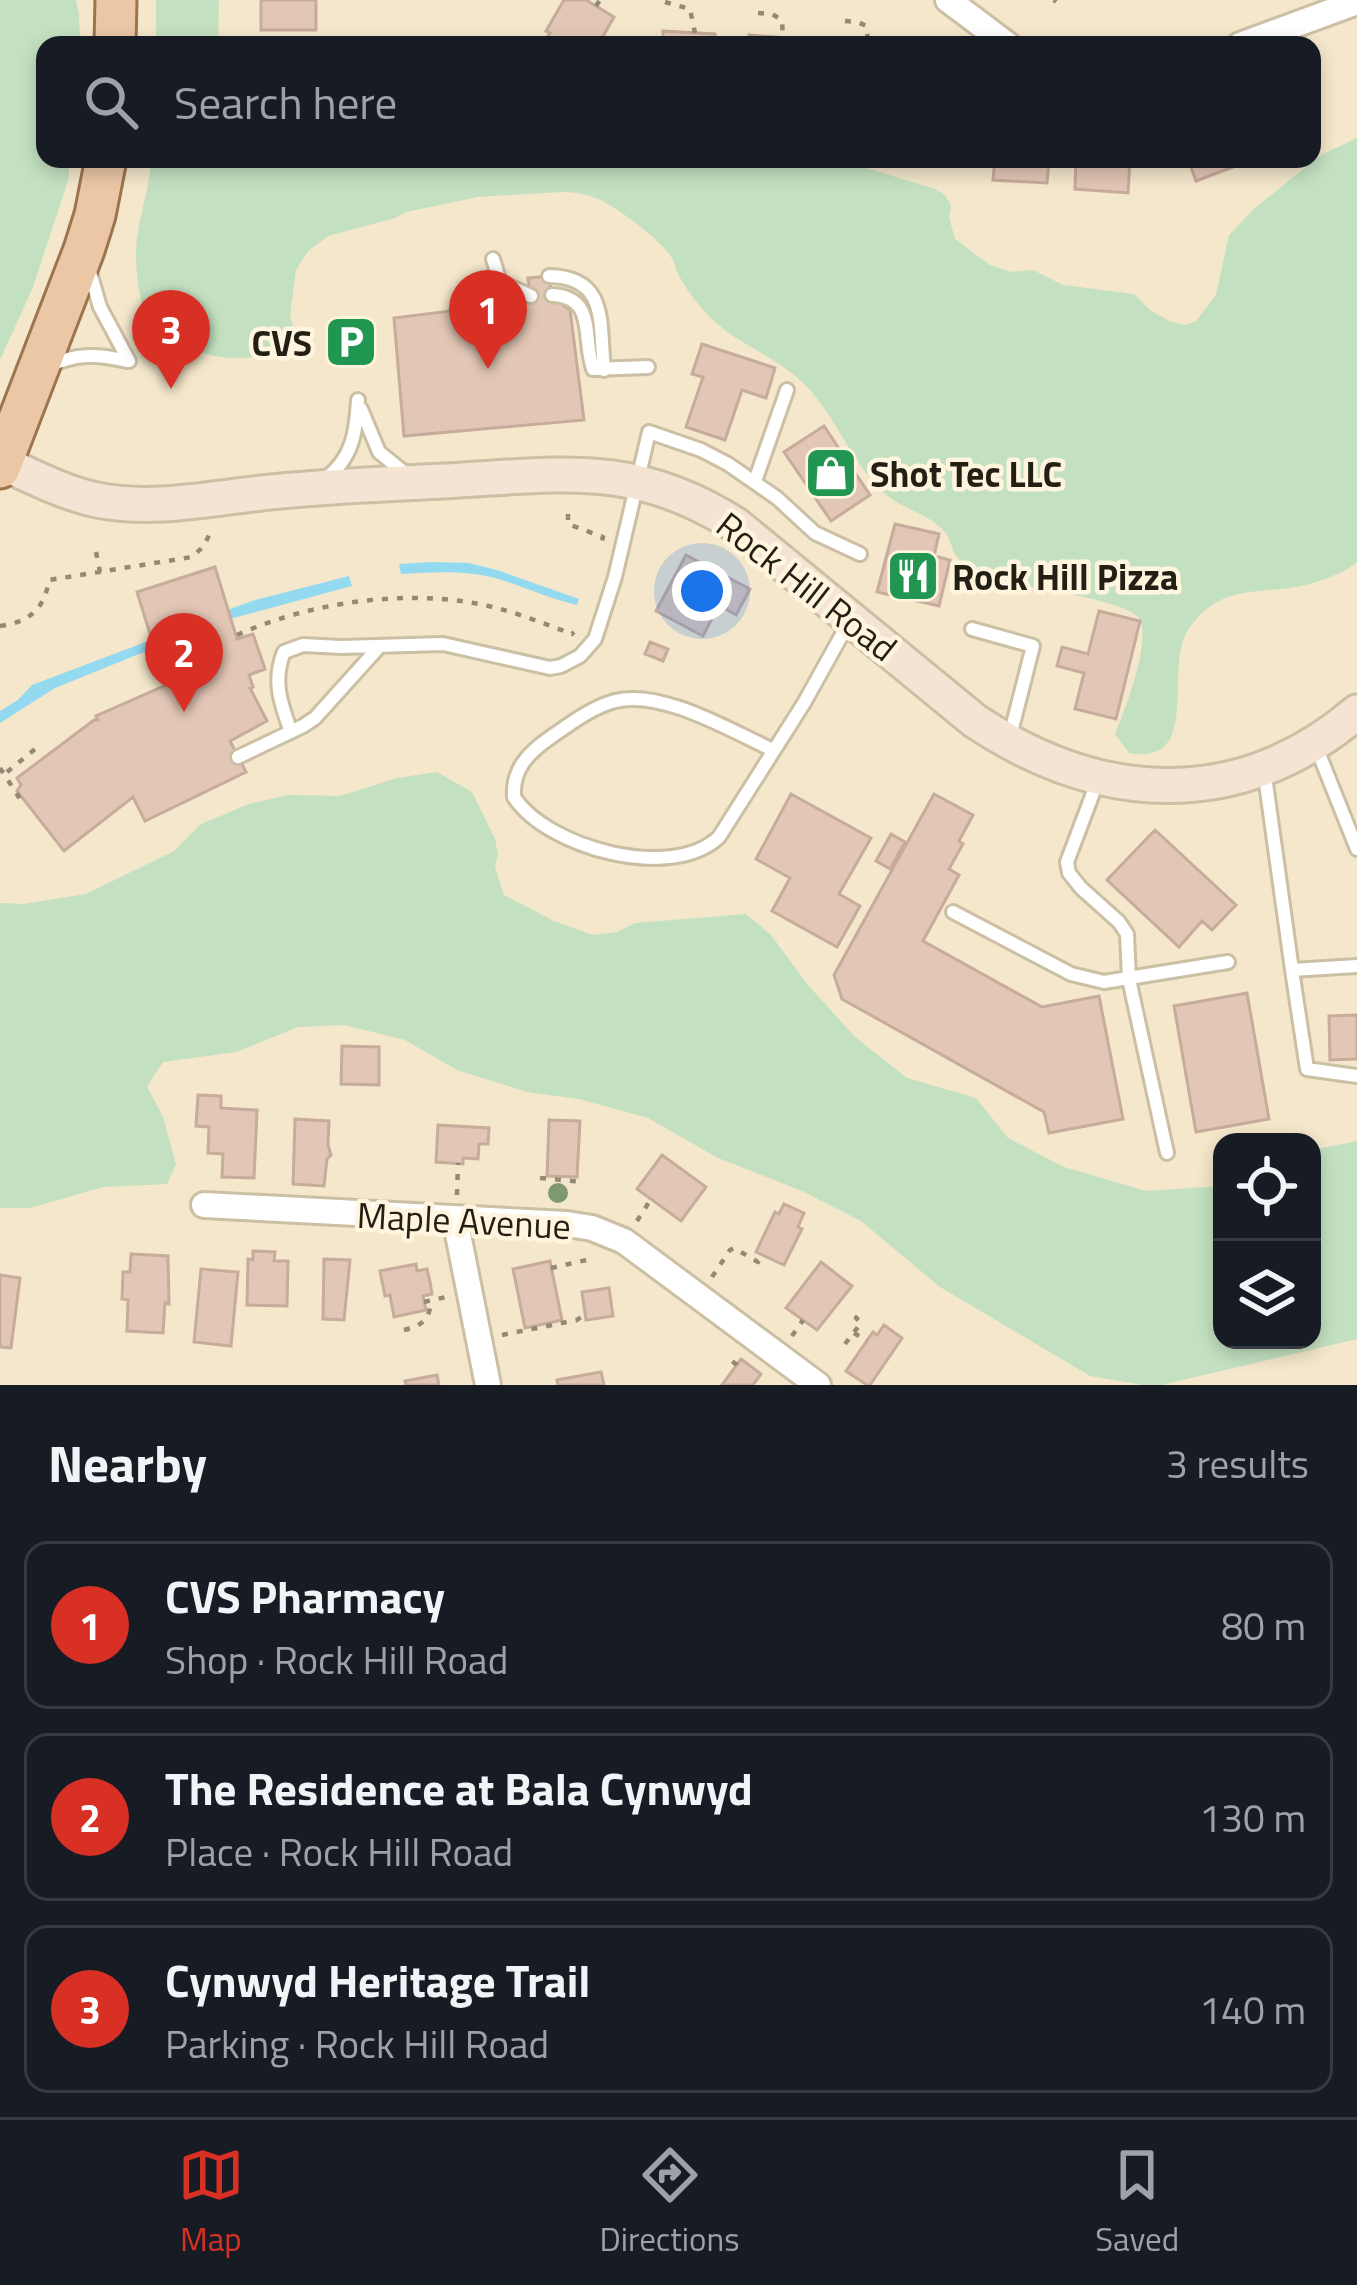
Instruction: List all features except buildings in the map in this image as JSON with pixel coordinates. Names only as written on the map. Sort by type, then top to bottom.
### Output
[{"type":"main road","points":[[115,36],[116,0]]},
{"type":"main road","points":[[1,466],[84,250],[104,168]]},
{"type":"main road","name":"Rock Hill Road","points":[[1,466],[71,493],[120,503],[551,474],[598,476],[673,491],[726,519],[975,721],[1036,757],[1099,779],[1127,784],[1214,780],[1264,767],[1314,743],[1357,712]]},
{"type":"street","points":[[948,0],[996,36]]},
{"type":"street","points":[[1264,36],[1357,2]]},
{"type":"street","name":"Maple Avenue","points":[[204,1205],[592,1228],[624,1241],[818,1385]]},
{"type":"street","points":[[455,1219],[488,1385]]},
{"type":"lane","points":[[37,372],[90,354],[129,361],[100,307],[84,250]]},
{"type":"lane","points":[[493,259],[500,282],[530,296]]},
{"type":"lane","points":[[549,276],[568,276],[592,293],[604,370]]},
{"type":"lane","points":[[511,288],[529,278]]},
{"type":"lane","points":[[552,295],[568,296],[583,310],[592,369],[648,368]]},
{"type":"lane","points":[[755,481],[787,390]]},
{"type":"lane","points":[[313,488],[335,472],[348,454],[358,400],[379,452],[417,482]]},
{"type":"lane","points":[[291,732],[277,678],[284,652],[303,645],[443,644],[550,668],[580,656],[598,629],[615,578],[649,432],[700,450],[755,481],[814,533],[860,554]]},
{"type":"lane","points":[[773,750],[683,710],[631,698],[613,701],[545,741],[524,759],[513,785],[514,797],[532,818],[566,837],[615,854],[651,858],[700,851],[719,837],[803,704],[851,618]]},
{"type":"lane","points":[[972,629],[1033,646],[1008,743]]},
{"type":"lane","points":[[238,757],[315,718],[379,646]]},
{"type":"lane","points":[[1314,743],[1357,849]]},
{"type":"lane","points":[[1264,767],[1307,1069],[1357,1076]]},
{"type":"lane","points":[[1099,779],[1067,862],[1081,888],[1127,934],[1129,979],[1167,1153]]},
{"type":"lane","points":[[953,912],[1071,974],[1104,982],[1228,962]]},
{"type":"lane","points":[[1292,970],[1357,966]]},
{"type":"path","points":[[665,2],[691,8],[695,33]]},
{"type":"path","points":[[758,13],[779,16],[783,36]]},
{"type":"path","points":[[845,21],[866,26],[868,36]]},
{"type":"path","points":[[568,514],[568,524],[603,537],[598,558]]},
{"type":"path","points":[[0,626],[27,620],[49,580],[192,557],[209,535]]},
{"type":"path","points":[[96,551],[100,572]]},
{"type":"path","points":[[237,635],[339,605],[399,598],[484,605],[572,634],[578,626]]},
{"type":"path","points":[[24,805],[3,771],[35,749]]},
{"type":"path","points":[[540,1178],[584,1182]]},
{"type":"path","points":[[699,1297],[730,1250],[758,1262],[762,1255]]},
{"type":"path","points":[[551,1268],[591,1259]]},
{"type":"path","points":[[404,1330],[428,1317],[431,1300]]},
{"type":"path","points":[[845,1345],[861,1323],[856,1318],[862,1311]]},
{"type":"path","points":[[479,1340],[577,1320],[585,1314]]},
{"type":"path","points":[[854,1333],[867,1341]]},
{"type":"green space","points":[[0,0],[76,0],[80,36],[36,36],[36,168],[69,168],[68,181],[33,287],[0,360]]},
{"type":"green space","points":[[156,0],[219,0],[218,36],[156,36]]},
{"type":"green space","points":[[1357,138],[1357,563],[1312,583],[1223,599],[1199,616],[1181,647],[1174,730],[1166,745],[1152,753],[1129,753],[1115,734],[1140,657],[1138,617],[1113,604],[992,580],[967,566],[943,530],[889,497],[870,478],[823,406],[800,380],[720,326],[692,296],[664,248],[598,199],[562,192],[478,197],[406,212],[328,236],[308,251],[296,270],[290,315],[296,338],[293,349],[257,357],[207,354],[176,340],[147,313],[138,280],[137,239],[150,168],[866,168],[944,194],[951,205],[955,239],[990,265],[1011,272],[1033,270],[1063,285],[1134,294],[1151,311],[1185,325],[1196,321],[1216,295],[1229,235],[1305,168],[1321,168],[1321,155]]},
{"type":"green space","points":[[437,772],[472,792],[495,839],[495,867],[504,895],[554,921],[593,935],[617,932],[635,923],[746,914],[771,935],[855,1037],[907,1078],[976,1098],[1008,1138],[1064,1167],[1146,1191],[1213,1187],[1213,1349],[1314,1349],[1161,1385],[1090,1376],[940,1287],[861,1221],[802,1191],[718,1158],[648,1118],[579,1099],[527,1092],[457,1070],[405,1040],[344,1025],[298,1027],[236,1052],[163,1062],[147,1086],[163,1117],[176,1164],[167,1184],[103,1187],[30,1208],[0,1208],[0,903],[86,894],[174,851],[201,824],[249,804],[288,795],[340,796],[397,778]]},
{"type":"green space","points":[[1357,1141],[1357,1339],[1321,1347],[1321,1148]]},
{"type":"water","points":[[431,562],[497,570],[579,599],[577,605],[472,574],[401,574],[399,564]]},
{"type":"water","points":[[349,576],[352,586],[230,619],[227,610],[255,600]]},
{"type":"water","points":[[151,640],[154,648],[55,688],[0,723],[0,711],[32,685]]},
{"type":"place","name":"CVS","points":[[351,342]]},
{"type":"place","name":"CVS Pharmacy","points":[[488,369]]},
{"type":"place","name":"Cynwyd Heritage Trail","points":[[171,389]]},
{"type":"place","name":"Shot Tec LLC","points":[[831,473]]},
{"type":"place","name":"Rock Hill Pizza","points":[[913,576]]},
{"type":"place","name":"The Residence at Bala Cynwyd","points":[[184,712]]}]
